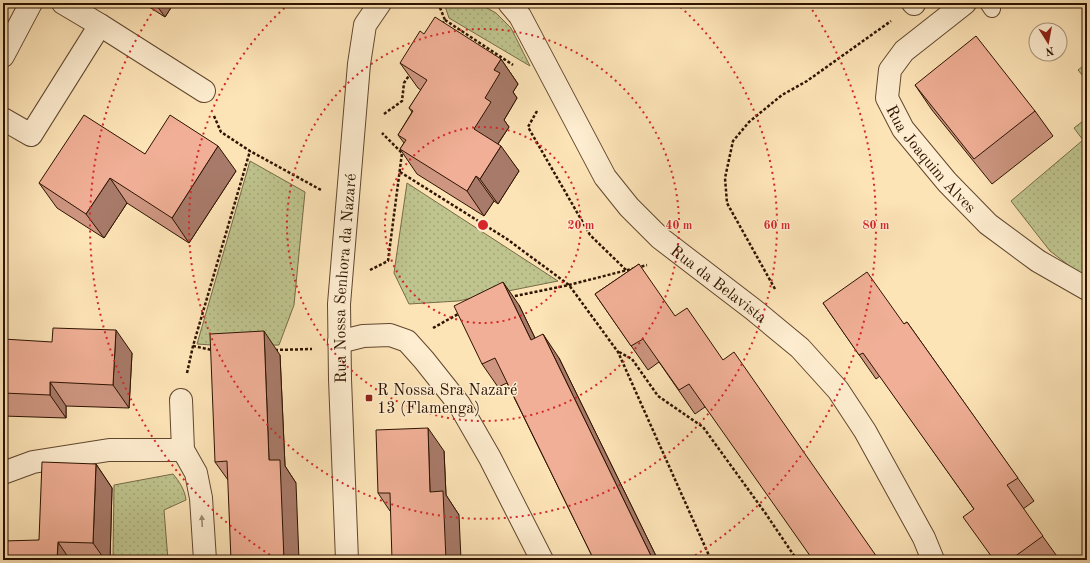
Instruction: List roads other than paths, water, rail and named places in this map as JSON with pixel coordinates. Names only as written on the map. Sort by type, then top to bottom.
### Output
[{"type":"street","points":[[3,56],[31,3]]},
{"type":"street","points":[[63,3],[204,91]]},
{"type":"street","name":"Rua Nossa Senhora da Nazaré","points":[[347,560],[340,379],[339,304],[359,64],[365,25],[380,3]]},
{"type":"street","name":"Rua da Belavista","points":[[509,3],[520,16],[605,177],[629,208],[660,238],[754,310],[800,348],[838,390],[865,431],[924,538],[933,560]]},
{"type":"street","name":"Rua Joaquim Alves","points":[[965,3],[904,51],[890,70],[887,98],[903,129],[947,182],[988,224],[1038,260],[1087,289]]},
{"type":"street","points":[[3,119],[31,135],[100,25]]},
{"type":"street","points":[[339,342],[362,336],[390,335],[407,342],[424,360],[458,404],[490,458],[542,560]]},
{"type":"street","points":[[181,400],[183,450],[196,472],[201,498],[204,560]]},
{"type":"street","points":[[3,473],[33,462],[109,450],[183,450]]},
{"type":"place","name":"R Nossa Sra Nazaré 13 (Flamenga)","points":[[369,398]]}]
